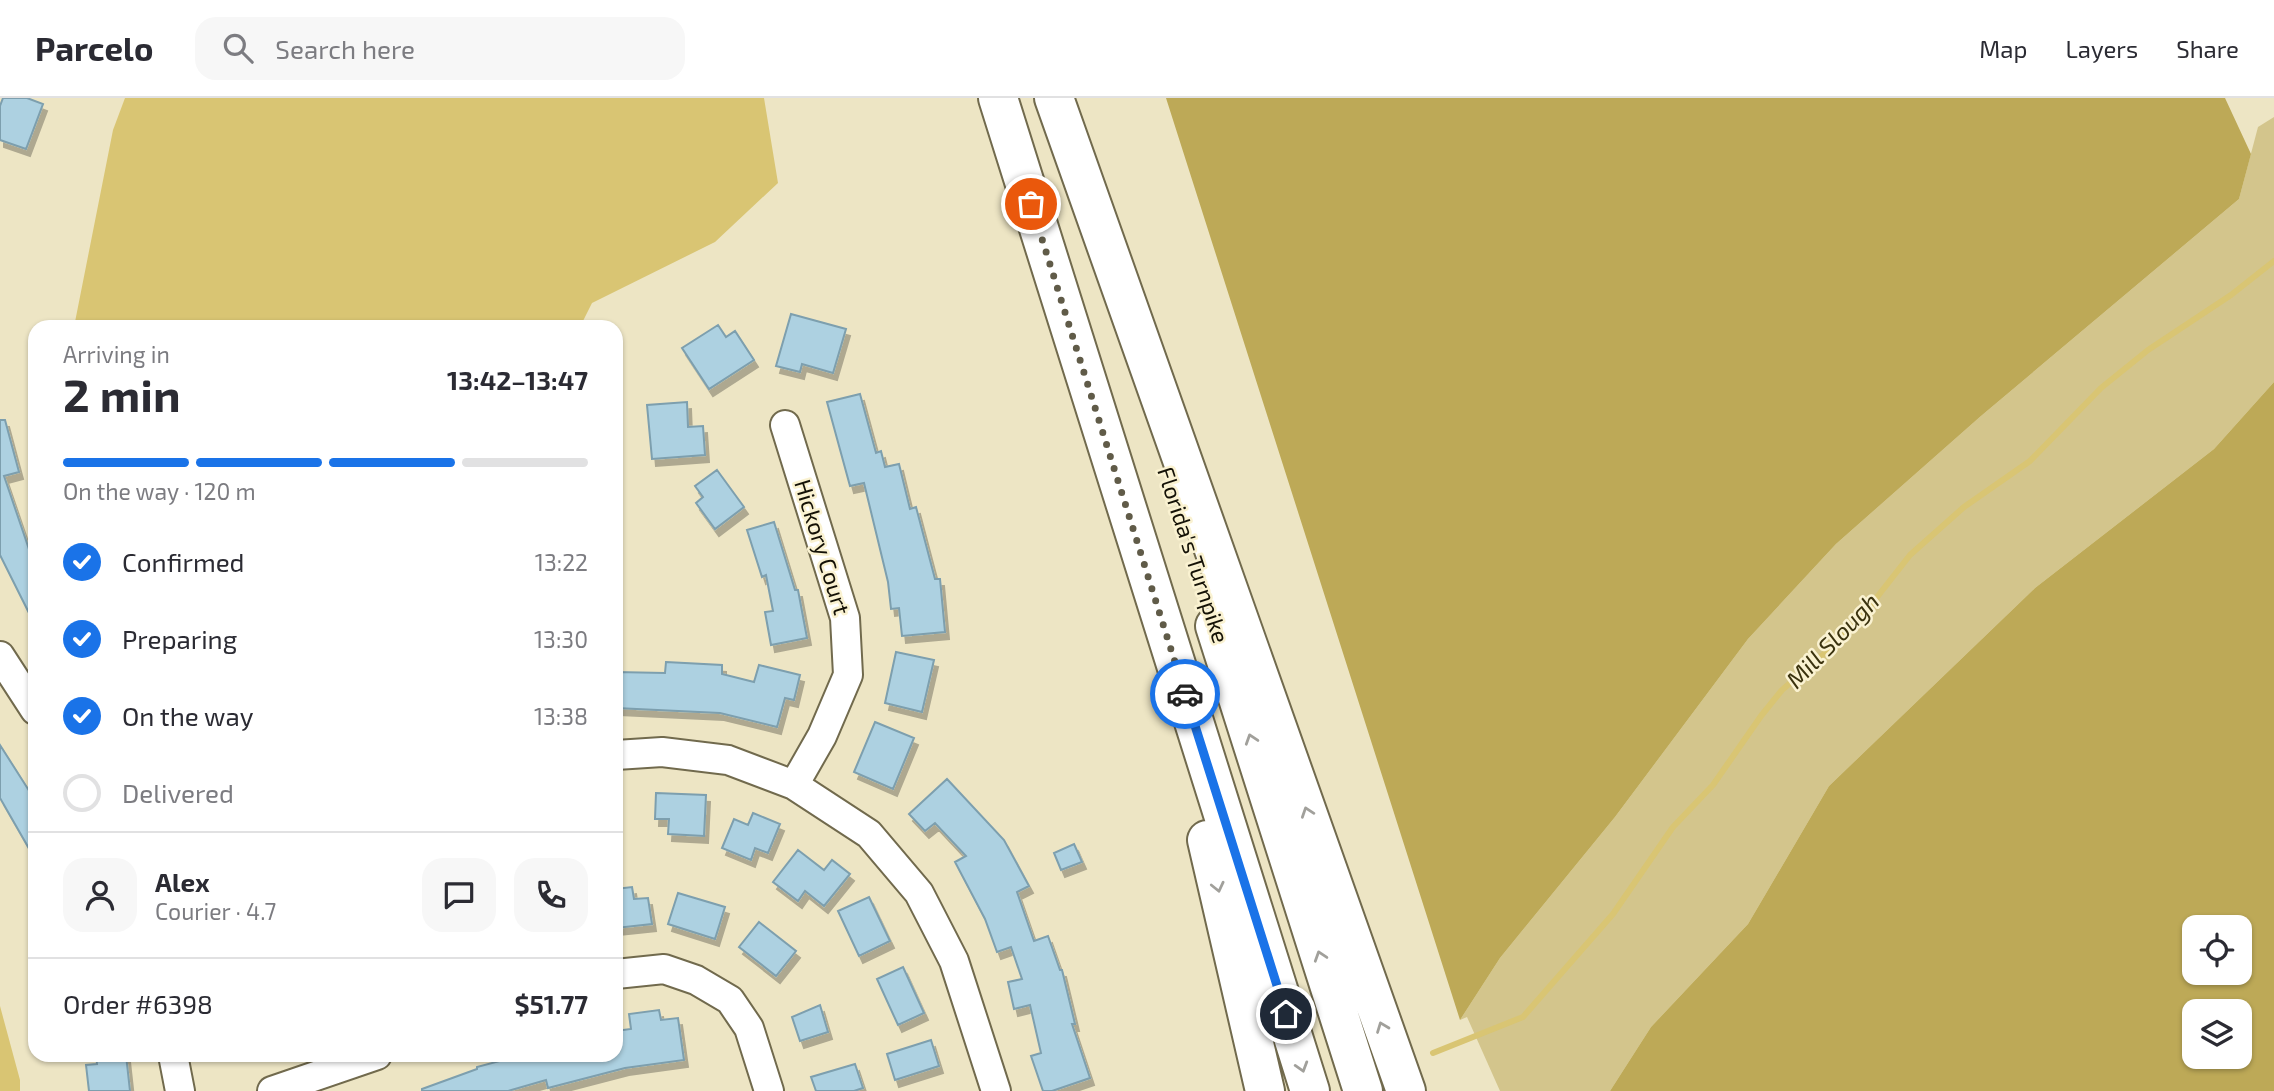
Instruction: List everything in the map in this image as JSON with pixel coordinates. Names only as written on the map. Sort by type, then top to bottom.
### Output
[{"type":"highway","points":[[998,98],[1310,1091]]},
{"type":"highway","points":[[1053,98],[1406,1091]]},
{"type":"highway","name":"Florida's Turnpike","points":[[1053,98],[1172,490],[1363,1091]]},
{"type":"highway","points":[[1164,628],[1187,754],[1265,1091]]},
{"type":"street","name":"Hickory Court","points":[[785,425],[845,618],[848,675],[822,736],[794,785]]},
{"type":"street","points":[[0,656],[28,699]]},
{"type":"street","points":[[623,755],[662,752],[728,760],[794,785],[869,834],[919,893],[954,961],[996,1091]]},
{"type":"street","points":[[623,973],[664,969],[696,980],[730,1000],[749,1028],[769,1091]]},
{"type":"street","points":[[174,1062],[180,1091]]},
{"type":"street","points":[[272,1091],[357,1062]]},
{"type":"shaded area","points":[[125,98],[764,98],[778,183],[715,242],[592,303],[584,320],[75,320],[113,130]]},
{"type":"shaded area","points":[[1166,98],[2225,98],[2251,154],[2239,199],[1981,416],[1836,544],[1748,639],[1615,817],[1500,958],[1460,1020]]},
{"type":"shaded area","points":[[2274,117],[2274,382],[2214,449],[2035,588],[1829,786],[1748,924],[1651,1027],[1610,1091],[1500,1091],[1467,1017],[1460,1020],[1500,958],[1615,817],[1748,639],[1836,544],[1981,416],[2239,199],[2258,127]]},
{"type":"shaded area","points":[[2274,382],[2274,1091],[1610,1091],[1651,1027],[1748,924],[1829,786],[2035,588],[2214,449]]},
{"type":"shaded area","points":[[0,1006],[20,1080],[20,1091],[0,1091]]},
{"type":"building","points":[[3,98],[27,98],[43,104],[26,149],[0,140],[0,106]]},
{"type":"building","points":[[791,314],[846,329],[833,373],[802,364],[800,372],[776,366]]},
{"type":"building","points":[[718,325],[726,337],[735,331],[754,360],[709,389],[682,348]]},
{"type":"building","points":[[860,394],[876,453],[881,451],[885,467],[899,464],[910,509],[916,507],[935,579],[940,579],[945,632],[902,636],[899,608],[891,609],[888,582],[864,483],[850,486],[827,402]]},
{"type":"building","points":[[687,402],[688,427],[703,426],[705,455],[652,459],[647,405]]},
{"type":"building","points":[[0,420],[5,420],[19,472],[4,476],[28,546],[28,611],[0,555]]},
{"type":"building","points":[[717,470],[744,507],[715,529],[696,503],[703,497],[695,486]]},
{"type":"building","points":[[774,522],[795,590],[798,590],[807,638],[771,645],[765,612],[773,611],[766,575],[762,577],[747,530]]},
{"type":"building","points":[[896,652],[934,660],[922,712],[885,703]]},
{"type":"building","points":[[666,662],[722,665],[722,674],[754,682],[759,665],[800,675],[794,700],[785,698],[777,727],[720,713],[623,708],[623,672],[665,673]]},
{"type":"building","points":[[875,722],[914,738],[893,789],[854,772]]},
{"type":"building","points":[[0,745],[28,789],[28,847],[0,798]]},
{"type":"building","points":[[947,779],[1004,840],[1029,886],[1017,892],[1034,941],[1048,936],[1062,970],[1075,1024],[1072,1024],[1090,1078],[1052,1091],[1043,1091],[1031,1056],[1041,1053],[1030,1005],[1014,1009],[1008,982],[1022,979],[1011,947],[997,952],[985,919],[955,862],[966,856],[935,823],[925,831],[909,814]]},
{"type":"building","points":[[656,793],[706,795],[704,836],[668,834],[669,819],[655,819]]},
{"type":"building","points":[[753,813],[780,824],[768,853],[755,848],[751,860],[722,848],[734,819],[748,825]]},
{"type":"building","points":[[1074,844],[1082,862],[1061,870],[1054,853]]},
{"type":"building","points":[[798,850],[824,870],[832,860],[850,874],[824,906],[805,891],[798,901],[773,882]]},
{"type":"building","points":[[632,887],[634,899],[648,898],[652,924],[623,927],[623,888]]},
{"type":"building","points":[[678,893],[725,907],[715,939],[668,924]]},
{"type":"building","points":[[869,897],[890,941],[859,956],[838,911]]},
{"type":"building","points":[[759,922],[796,951],[776,976],[739,947]]},
{"type":"building","points":[[903,967],[924,1013],[898,1025],[877,979]]},
{"type":"building","points":[[820,1005],[828,1032],[800,1041],[792,1017]]},
{"type":"building","points":[[659,1010],[661,1020],[678,1018],[684,1060],[625,1068],[548,1088],[546,1080],[508,1091],[422,1091],[477,1067],[496,1062],[623,1062],[623,1030],[631,1029],[629,1014]]},
{"type":"building","points":[[931,1040],[939,1066],[895,1080],[887,1054]]},
{"type":"building","points":[[127,1062],[130,1091],[89,1091],[86,1065]]},
{"type":"building","points":[[855,1064],[863,1088],[854,1091],[816,1091],[811,1077]]},
{"type":"waterway","name":"Mill Slough","points":[[1433,1053],[1523,1017],[1613,914],[1673,827],[1713,785],[1782,690],[1838,642],[1910,555],[1964,507],[2030,461],[2101,388],[2148,350],[2231,295],[2274,261]]},
{"type":"way so far","points":[[1031,204],[1185,694]]},
{"type":"route","points":[[1185,694],[1286,1014]]}]
